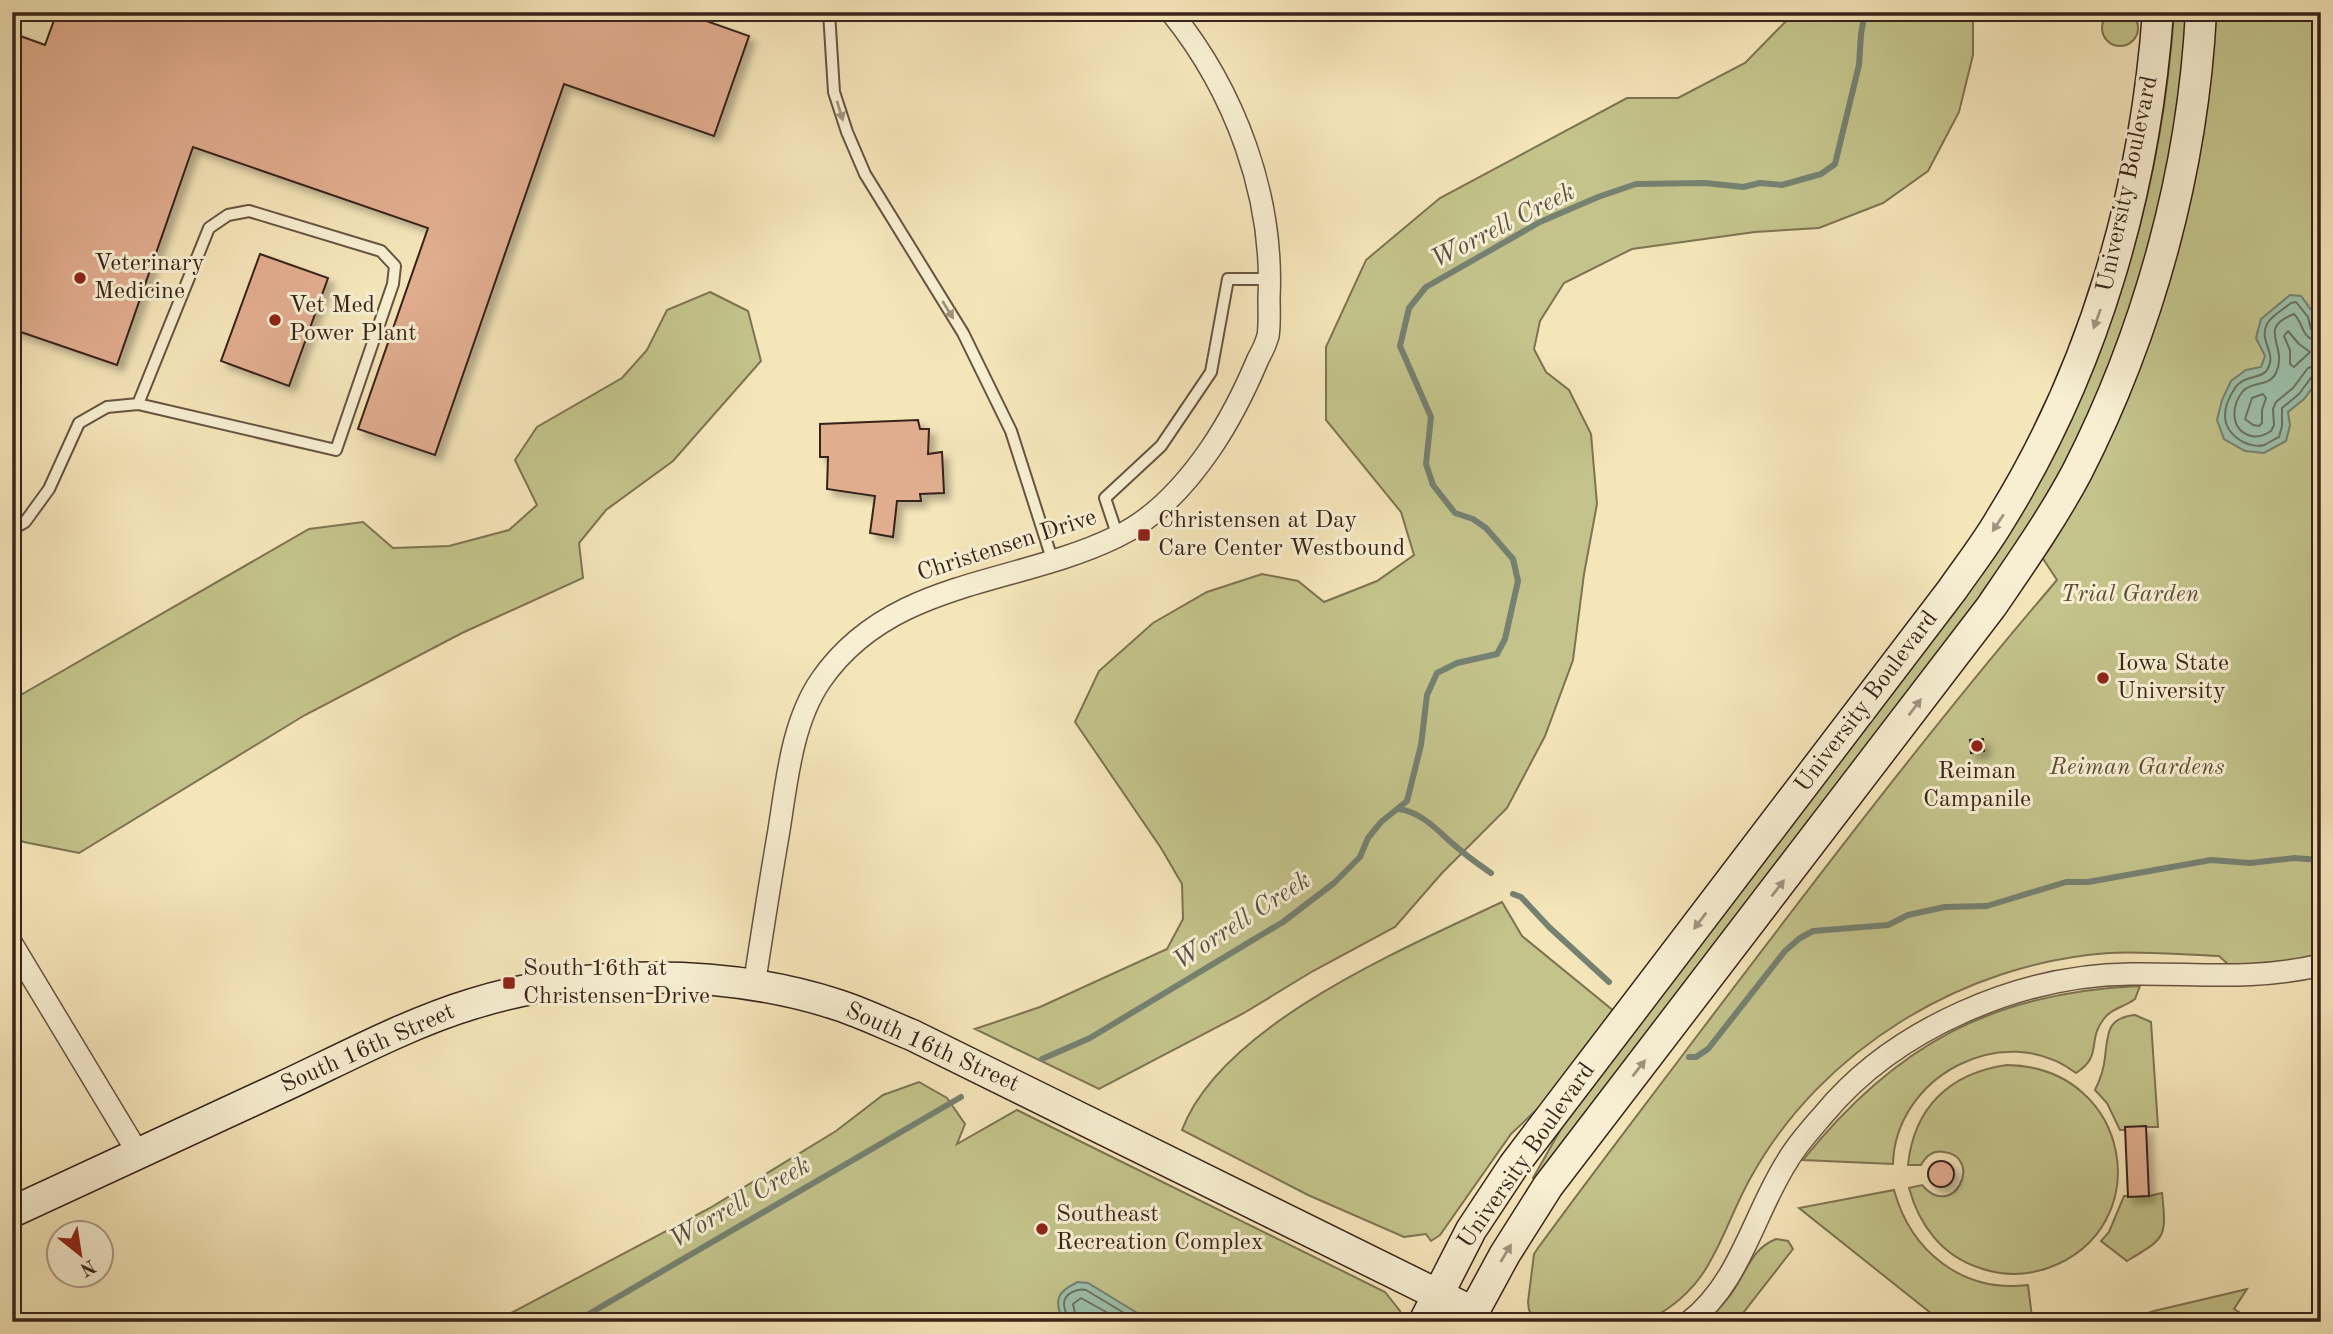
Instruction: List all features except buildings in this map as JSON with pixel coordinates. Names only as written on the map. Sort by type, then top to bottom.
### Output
[{"type":"main road","name":"University Boulevard","points":[[1424,1322],[1471,1230],[1514,1165],[1952,590],[2000,521],[2026,475],[2073,382],[2100,312],[2118,253],[2147,120],[2158,12]]},
{"type":"main road","name":"University Boulevard","points":[[1477,1318],[1505,1254],[1548,1186],[1991,607],[2034,545],[2076,472],[2139,327],[2157,268],[2190,121],[2201,12]]},
{"type":"main road","name":"South 16th Street","points":[[12,1212],[393,1035],[471,1004],[547,986],[625,977],[692,979],[754,986],[837,1005],[922,1039],[1437,1293],[1477,1318]]},
{"type":"street","name":"Christensen Drive","points":[[754,986],[788,770],[800,724],[820,680],[848,648],[901,609],[979,582],[1054,562],[1118,537],[1150,514],[1191,477],[1218,438],[1244,393],[1268,337],[1268,233],[1252,171],[1236,118],[1210,69],[1171,12]]},
{"type":"street","points":[[12,944],[138,1153]]},
{"type":"street","points":[[1689,1322],[1721,1289],[1788,1160],[1809,1132],[1850,1087],[1879,1063],[1930,1029],[2013,993],[2080,977],[2129,974],[2241,976],[2287,973],[2321,965]]},
{"type":"lane","points":[[829,12],[834,92],[847,132],[865,174],[963,333],[1011,431],[1054,562]]},
{"type":"lane","points":[[12,529],[25,522],[49,489],[79,423],[107,407],[138,404],[336,450],[393,284],[395,266],[381,251],[368,247],[249,211],[228,215],[209,229],[138,404]]},
{"type":"lane","points":[[1118,537],[1105,498],[1161,446],[1211,372],[1228,279],[1270,279]]},
{"type":"green space","points":[[2120,10],[2133,15],[2138,28],[2133,41],[2120,46],[2107,41],[2102,28],[2107,15]]},
{"type":"green space","points":[[1795,12],[1973,12],[1973,55],[1959,112],[1928,171],[1883,203],[1819,228],[1755,232],[1632,249],[1564,283],[1540,321],[1534,349],[1546,372],[1569,390],[1591,434],[1597,504],[1584,574],[1573,660],[1545,736],[1507,808],[1442,873],[1395,927],[1313,971],[1244,1013],[1099,1089],[975,1029],[1040,1007],[1167,949],[1183,919],[1182,884],[1161,848],[1075,722],[1099,671],[1153,623],[1207,592],[1262,574],[1298,581],[1324,602],[1377,581],[1414,555],[1401,512],[1326,420],[1326,347],[1366,260],[1440,198],[1627,98],[1678,98],[1745,63]]},
{"type":"green space","points":[[2174,12],[2191,12],[2185,87],[2148,263],[2095,407],[2027,535],[1539,1182],[1533,1178],[1570,1113],[1800,813],[2098,354],[2127,270],[2150,186],[2165,100]]},
{"type":"green space","name":"Reiman Gardens","points":[[2201,12],[2321,12],[2321,965],[2241,976],[2219,956],[2109,953],[2055,960],[2002,974],[1951,995],[1902,1021],[1857,1053],[1816,1089],[1781,1131],[1751,1177],[1703,1273],[1691,1289],[1674,1304],[1654,1317],[1631,1322],[1538,1322],[1529,1310],[1528,1302],[1534,1254],[1538,1248],[1875,803],[2057,580],[2034,545],[2139,327]]},
{"type":"green space","points":[[710,292],[748,311],[761,361],[673,461],[606,510],[579,543],[583,578],[462,633],[305,715],[79,853],[24,842],[12,835],[12,700],[309,529],[363,522],[393,548],[449,546],[509,530],[537,505],[515,460],[537,427],[622,378],[647,350],[667,310]]},
{"type":"green space","points":[[1502,902],[1522,936],[1615,1012],[1548,1099],[1511,1134],[1440,1235],[1431,1241],[1426,1234],[1404,1237],[1308,1195],[1182,1130],[1203,1092],[1235,1057],[1275,1024],[1368,967]]},
{"type":"green space","points":[[2140,986],[2135,999],[2103,1020],[2089,1060],[2076,1073],[2047,1058],[2017,1052],[1987,1055],[1958,1065],[1933,1082],[1912,1105],[1898,1133],[1893,1164],[1803,1160],[1874,1085],[1911,1056],[1951,1032],[1993,1013],[2038,1000],[2087,990]]},
{"type":"green space","points":[[2135,1015],[2151,1022],[2158,1127],[2125,1127],[2125,1130],[2120,1130],[2107,1103],[2095,1090],[2103,1070],[2110,1028],[2118,1020]]},
{"type":"green space","points":[[2007,1065],[2049,1073],[2082,1092],[2104,1120],[2116,1152],[2117,1187],[2106,1220],[2083,1248],[2048,1268],[2022,1274],[1988,1271],[1954,1256],[1926,1226],[1909,1188],[1922,1185],[1934,1194],[1945,1196],[1954,1192],[1963,1174],[1962,1164],[1956,1156],[1937,1152],[1928,1156],[1921,1165],[1908,1165],[1918,1126],[1938,1096],[1952,1085],[1987,1069]]},
{"type":"green space","name":"Southeast Recreation Complex","points":[[919,1082],[947,1098],[965,1124],[957,1144],[1017,1110],[1385,1292],[1400,1311],[1403,1322],[494,1322],[710,1208],[836,1131],[883,1095]]},
{"type":"green space","points":[[1894,1190],[1913,1232],[1943,1264],[1982,1282],[2004,1286],[2028,1285],[2032,1317],[2024,1322],[1942,1322],[1799,1208]]},
{"type":"green space","points":[[2162,1193],[2163,1229],[2156,1242],[2127,1261],[2101,1241],[2109,1232],[2124,1196]]},
{"type":"green space","points":[[1776,1239],[1788,1241],[1793,1249],[1736,1322],[1706,1322],[1729,1297],[1761,1248]]},
{"type":"green space","points":[[2247,1289],[2234,1309],[2255,1322],[2139,1320],[2142,1315],[2154,1311]]},
{"type":"water","points":[[2290,295],[2301,296],[2315,315],[2316,325],[2321,325],[2321,376],[2304,399],[2288,412],[2290,425],[2286,441],[2264,453],[2245,451],[2224,439],[2217,420],[2222,400],[2231,381],[2246,370],[2261,367],[2265,356],[2256,338],[2261,319]]},
{"type":"water","points":[[1078,1282],[1088,1283],[1152,1322],[1063,1322],[1058,1308],[1059,1298],[1065,1289]]},
{"type":"waterway","name":"Worrell Creek","points":[[1042,1059],[1090,1038],[1283,922],[1334,883],[1360,857],[1368,838],[1381,822],[1407,801],[1421,745],[1427,695],[1437,673],[1457,663],[1497,654],[1505,639],[1518,581],[1513,559],[1486,528],[1473,519],[1455,513],[1433,485],[1426,464],[1431,417],[1400,346],[1409,308],[1426,287],[1540,222],[1636,184],[1705,183],[1743,187],[1760,183],[1782,185],[1821,174],[1835,164],[1859,65],[1865,12]]},
{"type":"waterway","points":[[1398,809],[1424,819],[1491,873]]},
{"type":"waterway","points":[[1689,1057],[1696,1057],[1708,1049],[1785,951],[1813,931],[1888,925],[1908,915],[1945,907],[1987,906],[2066,882],[2088,882],[2211,860],[2250,863],[2294,858],[2321,860]]},
{"type":"waterway","points":[[1513,894],[1521,897],[1549,927],[1609,982]]},
{"type":"waterway","name":"Worrell Creek","points":[[575,1322],[961,1097]]},
{"type":"place","name":"Veterinary Medicine","points":[[80,278]]},
{"type":"place","name":"Vet Med Power Plant","points":[[275,320]]},
{"type":"place","name":"Christensen at Day Care Center Westbound","points":[[1144,535]]},
{"type":"place","name":"Iowa State University","points":[[2103,678]]},
{"type":"place","name":"Reiman Campanile","points":[[1977,746]]},
{"type":"place","name":"South 16th at Christensen Drive","points":[[509,983]]},
{"type":"place","name":"Southeast Recreation Complex","points":[[1042,1229]]},
{"type":"park label","name":"Trial Garden","points":[[2130,595]]}]
